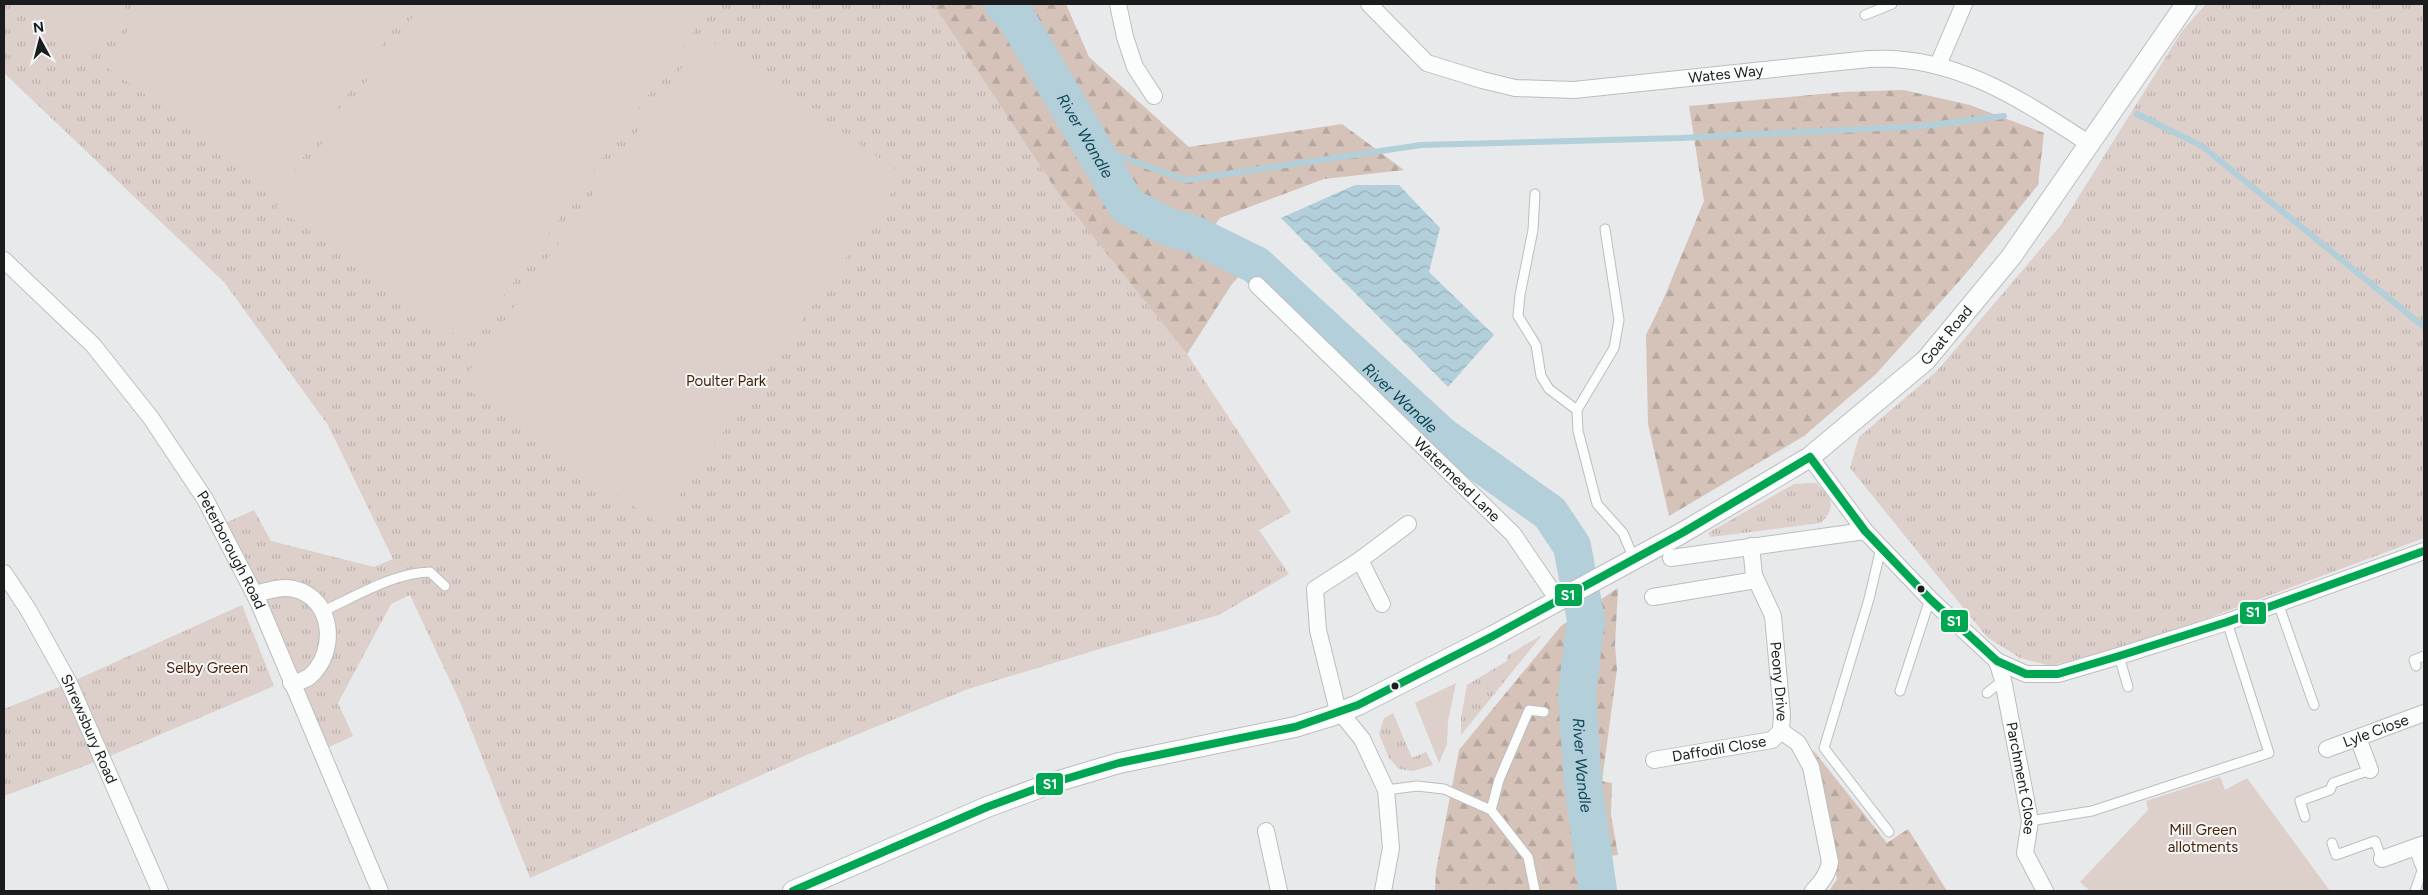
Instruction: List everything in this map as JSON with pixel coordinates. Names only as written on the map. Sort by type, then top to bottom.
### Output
[{"type":"street","points":[[1118,4],[1125,37],[1135,67],[1154,96]]},
{"type":"street","name":"Wates Way","points":[[1369,4],[1427,62],[1482,80],[1516,88],[1574,90],[1869,59],[1905,59],[1938,65],[2007,91],[2091,144]]},
{"type":"street","points":[[1938,65],[1964,4]]},
{"type":"street","name":"Goat Road","points":[[793,891],[987,807],[1052,783],[1119,763],[1295,727],[1340,712],[1400,684],[1615,570],[1810,457],[1926,360],[2011,258],[2186,4]]},
{"type":"street","name":"Peterborough Road","points":[[4,260],[93,345],[151,418],[204,499],[255,594],[380,891]]},
{"type":"street","name":"Watermead Lane","points":[[1257,285],[1512,534],[1558,600]]},
{"type":"street","points":[[1810,457],[1865,531],[1930,599],[1997,661],[2026,674],[2058,674],[2118,656],[2227,622],[2424,551]]},
{"type":"street","points":[[1383,891],[1391,848],[1386,790],[1362,739],[1340,712],[1318,630],[1315,589],[1360,560],[1408,524]]},
{"type":"street","points":[[1671,558],[1865,531]]},
{"type":"street","name":"Peony Drive","points":[[1751,546],[1756,580],[1772,616],[1782,714],[1781,731],[1798,744],[1812,767],[1830,862],[1825,876],[1814,891]]},
{"type":"street","points":[[1360,560],[1382,604]]},
{"type":"street","name":"Shrewsbury Road","points":[[4,573],[29,611],[69,683],[160,891]]},
{"type":"street","points":[[1653,597],[1756,580]]},
{"type":"street","points":[[255,594],[273,589],[294,588],[309,596],[324,611],[329,628],[327,646],[320,666],[308,678],[291,683]]},
{"type":"street","name":"Parchment Close","points":[[1997,661],[2004,680],[2030,821],[2025,854],[2045,891]]},
{"type":"street","name":"Lyle Close","points":[[2327,749],[2424,713]]},
{"type":"street","name":"Daffodil Close","points":[[1654,760],[1772,740],[1781,731]]},
{"type":"street","points":[[2358,738],[2370,770]]},
{"type":"street","points":[[1266,832],[1279,891]]},
{"type":"street","points":[[2382,859],[2421,846],[2424,865]]},
{"type":"lane","points":[[1865,15],[1892,4]]},
{"type":"lane","points":[[1535,194],[1533,230],[1518,316],[1536,345],[1541,376],[1549,389],[1577,410]]},
{"type":"lane","points":[[1605,228],[1619,320],[1614,348],[1577,410],[1578,431],[1597,504],[1623,533],[1634,559]]},
{"type":"lane","points":[[1881,548],[1869,599],[1824,748],[1889,832]]},
{"type":"lane","points":[[324,611],[399,577],[416,572],[430,572],[445,586]]},
{"type":"lane","points":[[1900,691],[1930,599]]},
{"type":"lane","points":[[2278,603],[2314,706]]},
{"type":"lane","points":[[2030,821],[2092,810],[2269,753],[2227,622]]},
{"type":"lane","points":[[2118,656],[2128,687]]},
{"type":"lane","points":[[2416,666],[2414,660],[2424,656]]},
{"type":"lane","points":[[1987,693],[2004,680]]},
{"type":"lane","points":[[1491,810],[1499,780],[1529,710],[1544,712]]},
{"type":"lane","points":[[2305,817],[2300,801],[2330,790],[2333,783],[2370,770]]},
{"type":"lane","points":[[1386,790],[1417,786],[1444,789],[1491,810],[1528,856],[1535,891]]},
{"type":"lane","points":[[2332,843],[2336,855],[2375,841],[2382,859]]},
{"type":"lane","points":[[2415,891],[2424,865]]},
{"type":"green space","name":"Poulter Park","points":[[4,4],[933,4],[1058,193],[1187,354],[1291,512],[1259,530],[1289,574],[1219,615],[968,689],[802,757],[530,878],[461,704],[410,595],[391,604],[338,703],[353,736],[320,751],[219,526],[254,510],[271,541],[374,567],[393,559],[328,425],[224,282],[4,73]]},
{"type":"green space","points":[[18,4],[127,4],[91,55]]},
{"type":"green space","points":[[147,4],[411,4],[281,189],[103,65]]},
{"type":"green space","points":[[422,4],[714,4],[469,344],[276,207]]},
{"type":"green space","points":[[933,4],[1066,4],[1089,57],[1189,147],[1342,124],[1404,170],[1324,179],[1220,218],[1211,230],[1265,248],[1232,284],[1187,354],[1058,193]]},
{"type":"green space","points":[[2206,4],[2424,4],[2424,538],[2160,636],[2051,666],[2020,658],[1987,637],[1850,468],[1859,437],[1937,371],[2061,225],[2182,31]]},
{"type":"green space","points":[[704,36],[904,175],[659,524],[460,384]]},
{"type":"green space","points":[[1904,90],[1970,105],[2044,133],[2038,185],[1962,278],[1876,374],[1804,436],[1669,516],[1648,424],[1646,335],[1663,300],[1704,201],[1689,106],[1843,92]]},
{"type":"green space","points":[[1816,483],[1826,493],[1831,507],[1821,523],[1711,537],[1708,533],[1794,484]]},
{"type":"green space","points":[[1618,588],[1615,645],[1617,669],[1602,781],[1612,783],[1611,815],[1618,855],[1609,856],[1610,868],[1599,870],[1602,886],[1594,887],[1594,891],[1435,891],[1436,870],[1459,750],[1561,626]]},
{"type":"green space","name":"Selby Green","points":[[242,605],[274,686],[103,759],[4,796],[4,709],[69,683]]},
{"type":"green space","points":[[1542,635],[1461,735],[1461,718],[1467,685],[1507,661],[1508,655]]},
{"type":"green space","points":[[1456,683],[1448,721],[1447,744],[1439,763],[1415,703]]},
{"type":"green space","points":[[1393,713],[1412,758],[1426,752],[1433,765],[1413,771],[1399,769],[1389,758],[1379,734],[1384,718]]},
{"type":"green space","points":[[1813,750],[1887,843],[1908,829],[1947,891],[1829,891],[1837,879]]},
{"type":"green space","name":"Mill Green allotments","points":[[2220,777],[2225,790],[2247,778],[2330,891],[2090,891],[2080,882],[2148,810],[2146,801]]},
{"type":"water","points":[[1355,185],[1399,185],[1440,228],[1429,272],[1494,335],[1448,387],[1281,218]]},
{"type":"waterway","name":"River Wandle","points":[[1003,4],[1014,14],[1127,206],[1168,227],[1193,234],[1256,265],[1442,436],[1550,513],[1572,546],[1586,620],[1577,693],[1583,783],[1598,891]]},
{"type":"waterway","points":[[2137,114],[2202,146],[2424,327]]},
{"type":"waterway","points":[[1090,146],[1186,180],[1421,145],[1681,138],[1923,126],[2004,116]]},
{"type":"transit line","name":"S1","points":[[1810,457],[1865,531],[1930,599],[1997,661],[2026,674],[2058,674],[2119,656],[2227,622],[2424,551]]},
{"type":"transit line","name":"S1","points":[[793,891],[987,807],[1052,783],[1119,763],[1295,727],[1358,705],[1493,636],[1682,533],[1810,457]]}]
